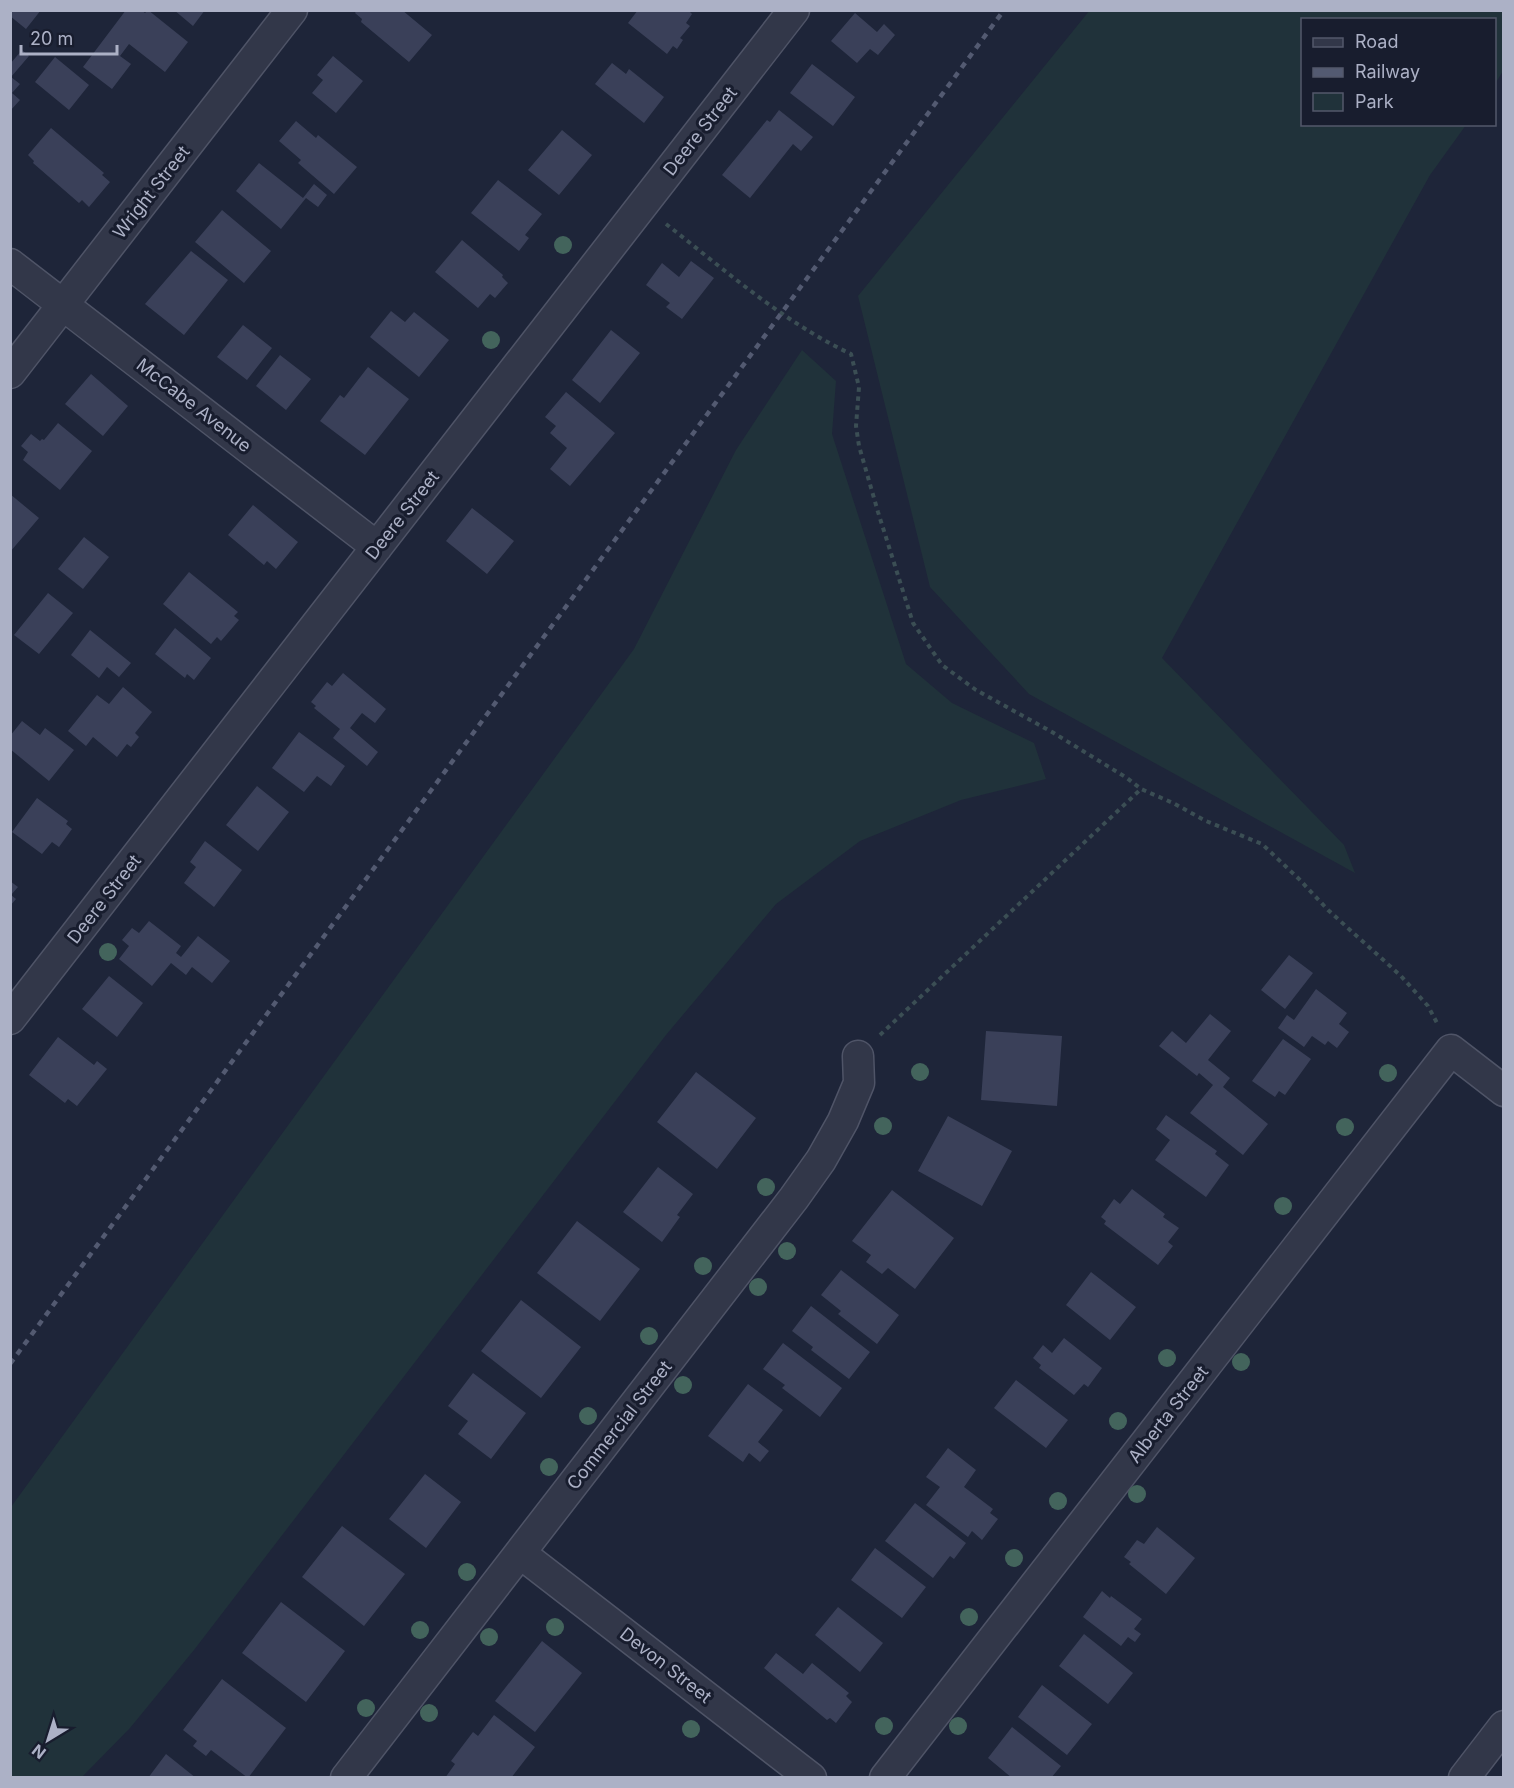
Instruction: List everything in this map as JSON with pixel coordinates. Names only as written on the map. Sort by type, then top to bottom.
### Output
[{"type":"street","name":"Wright Street","points":[[10,373],[292,10]]},
{"type":"street","name":"Deere Street","points":[[10,1019],[794,10]]},
{"type":"street","name":"McCabe Avenue","points":[[10,264],[377,547]]},
{"type":"street","points":[[1451,1050],[1503,1091]]},
{"type":"street","name":"Alberta Street","points":[[885,1778],[1451,1050]]},
{"type":"street","name":"Commercial Street","points":[[346,1778],[821,1160],[843,1121],[859,1083],[858,1056]]},
{"type":"street","name":"Devon Street","points":[[520,1553],[812,1778]]},
{"type":"street","points":[[1464,1778],[1503,1726]]},
{"type":"path","points":[[642,206],[766,302],[827,343],[851,354],[859,387],[856,426],[859,446],[878,512],[913,623],[942,664],[976,690],[1052,732],[1141,789],[1206,821],[1262,844],[1328,910],[1401,976],[1428,1006],[1451,1050]]},
{"type":"path","points":[[858,1056],[1141,789]]},
{"type":"green space","points":[[1090,10],[1503,11],[1503,71],[1496,82],[1496,18],[1301,18],[1301,126],[1465,126],[1430,175],[1162,658],[1344,845],[1355,873],[1029,694],[930,587],[858,296]]},
{"type":"green space","points":[[802,350],[836,381],[832,434],[906,664],[952,703],[1034,743],[1046,779],[961,800],[860,841],[776,904],[666,1035],[194,1650],[130,1728],[82,1777],[11,1777],[11,1507],[634,649],[736,450]]},
{"type":"building","points":[[10,10],[41,10],[26,29],[10,16]]},
{"type":"building","points":[[126,10],[141,10],[145,13],[148,10],[188,42],[165,72],[129,44],[120,56],[131,64],[112,89],[83,67]]},
{"type":"building","points":[[174,10],[205,10],[193,26]]},
{"type":"building","points":[[357,10],[402,10],[432,35],[409,62],[361,22],[362,19],[355,13]]},
{"type":"building","points":[[638,10],[688,10],[692,14],[686,23],[690,26],[680,38],[683,40],[677,49],[673,46],[667,54],[628,23]]},
{"type":"building","points":[[855,13],[877,32],[884,24],[895,35],[878,55],[870,49],[857,63],[831,41]]},
{"type":"building","points":[[22,50],[29,56],[11,77],[20,84],[12,93],[20,100],[10,111],[10,64]]},
{"type":"building","points":[[333,56],[363,81],[336,113],[312,93],[323,80],[317,75]]},
{"type":"building","points":[[55,57],[89,85],[69,110],[35,82]]},
{"type":"building","points":[[612,63],[626,74],[629,69],[664,97],[644,123],[595,84]]},
{"type":"building","points":[[812,64],[855,97],[833,126],[790,93]]},
{"type":"building","points":[[779,110],[813,137],[801,151],[793,144],[750,198],[722,175],[767,120],[770,122]]},
{"type":"building","points":[[296,121],[316,138],[318,135],[357,167],[334,194],[298,163],[301,160],[279,141]]},
{"type":"building","points":[[51,128],[104,173],[102,175],[110,182],[89,207],[82,200],[79,203],[33,163],[34,161],[28,155]]},
{"type":"building","points":[[562,130],[592,155],[559,195],[528,170]]},
{"type":"building","points":[[259,163],[303,198],[314,184],[327,195],[318,207],[306,198],[281,229],[236,191]]},
{"type":"building","points":[[498,180],[542,214],[525,235],[529,238],[519,251],[471,213]]},
{"type":"building","points":[[222,210],[271,251],[244,283],[195,242]]},
{"type":"building","points":[[462,240],[503,275],[502,277],[508,283],[495,298],[490,294],[478,308],[435,272]]},
{"type":"building","points":[[191,251],[228,280],[184,335],[145,304]]},
{"type":"building","points":[[691,261],[714,278],[682,319],[666,307],[670,303],[646,285],[662,263],[679,277]]},
{"type":"building","points":[[391,311],[405,322],[414,312],[449,340],[419,377],[370,337]]},
{"type":"building","points":[[243,325],[272,348],[247,380],[217,357]]},
{"type":"building","points":[[611,330],[640,353],[600,403],[572,380]]},
{"type":"building","points":[[280,355],[311,379],[286,410],[256,386]]},
{"type":"building","points":[[368,367],[409,399],[365,455],[320,421],[340,395],[344,398]]},
{"type":"building","points":[[91,374],[128,406],[103,436],[65,404]]},
{"type":"building","points":[[566,392],[615,433],[570,486],[550,469],[567,448],[550,433],[556,426],[545,417]]},
{"type":"building","points":[[58,423],[92,451],[60,490],[23,460],[28,452],[21,446],[31,434],[40,441],[44,440]]},
{"type":"building","points":[[10,494],[39,518],[10,552]]},
{"type":"building","points":[[253,505],[298,542],[276,569],[267,561],[264,565],[228,535]]},
{"type":"building","points":[[472,508],[514,541],[487,574],[446,541]]},
{"type":"building","points":[[84,537],[109,557],[83,589],[58,569]]},
{"type":"building","points":[[189,572],[238,612],[234,616],[239,620],[221,641],[217,637],[211,644],[163,604]]},
{"type":"building","points":[[48,593],[73,613],[39,654],[14,635]]},
{"type":"building","points":[[175,628],[211,658],[194,680],[187,674],[185,678],[155,654]]},
{"type":"building","points":[[90,630],[131,663],[119,677],[107,667],[99,678],[71,655]]},
{"type":"building","points":[[343,673],[386,709],[375,723],[362,713],[350,728],[378,752],[367,766],[333,738],[340,729],[314,708],[316,706],[311,702],[327,682],[332,686]]},
{"type":"building","points":[[123,687],[152,712],[135,733],[139,737],[131,747],[127,744],[117,757],[93,737],[86,746],[68,731],[97,695],[109,704]]},
{"type":"building","points":[[22,721],[40,735],[45,728],[74,750],[49,781],[10,749],[10,736]]},
{"type":"building","points":[[299,732],[345,766],[331,786],[317,776],[304,792],[272,768]]},
{"type":"building","points":[[257,786],[289,812],[258,851],[226,825]]},
{"type":"building","points":[[37,798],[68,821],[66,824],[72,829],[59,847],[52,842],[42,854],[12,832]]},
{"type":"building","points":[[205,841],[242,870],[214,907],[184,883],[196,867],[190,862]]},
{"type":"building","points":[[10,881],[18,887],[11,895],[16,899],[10,906]]},
{"type":"building","points":[[149,921],[181,946],[176,953],[181,957],[198,936],[230,961],[212,983],[192,967],[186,975],[171,963],[152,986],[119,959],[129,946],[122,940],[132,928],[139,933]]},
{"type":"building","points":[[1289,955],[1313,973],[1285,1009],[1261,990]]},
{"type":"building","points":[[109,976],[143,1003],[117,1037],[82,1009]]},
{"type":"building","points":[[1316,989],[1347,1013],[1339,1024],[1349,1032],[1337,1048],[1328,1041],[1325,1045],[1312,1036],[1304,1047],[1278,1028],[1287,1015],[1294,1020]]},
{"type":"building","points":[[1210,1014],[1231,1031],[1208,1060],[1230,1078],[1223,1087],[1268,1124],[1243,1155],[1190,1113],[1213,1085],[1199,1073],[1197,1076],[1159,1046],[1172,1031],[1186,1043]]},
{"type":"building","points":[[986,1031],[1062,1036],[1057,1106],[981,1100]]},
{"type":"building","points":[[58,1037],[94,1065],[97,1061],[107,1069],[77,1106],[68,1099],[65,1103],[29,1075]]},
{"type":"building","points":[[1283,1039],[1311,1059],[1285,1095],[1279,1091],[1275,1097],[1252,1081]]},
{"type":"building","points":[[696,1072],[756,1118],[717,1169],[657,1122]]},
{"type":"building","points":[[1166,1115],[1217,1151],[1215,1154],[1229,1165],[1206,1197],[1155,1160],[1170,1140],[1156,1129]]},
{"type":"building","points":[[948,1116],[1012,1151],[982,1206],[918,1171]]},
{"type":"building","points":[[658,1167],[693,1194],[677,1215],[680,1217],[662,1242],[623,1212]]},
{"type":"building","points":[[1132,1189],[1165,1214],[1163,1217],[1179,1228],[1168,1242],[1173,1246],[1158,1265],[1104,1224],[1106,1221],[1101,1217],[1114,1199],[1120,1204]]},
{"type":"building","points":[[892,1190],[954,1238],[915,1289],[888,1268],[882,1274],[866,1262],[871,1255],[852,1241]]},
{"type":"building","points":[[577,1221],[640,1269],[600,1321],[537,1273]]},
{"type":"building","points":[[841,1270],[899,1315],[877,1344],[838,1314],[841,1311],[821,1295]]},
{"type":"building","points":[[1091,1272],[1136,1307],[1110,1340],[1066,1305]]},
{"type":"building","points":[[521,1300],[581,1347],[541,1398],[481,1351]]},
{"type":"building","points":[[811,1306],[870,1352],[849,1379],[811,1350],[813,1347],[792,1331]]},
{"type":"building","points":[[1064,1338],[1102,1368],[1088,1387],[1084,1384],[1074,1395],[1039,1368],[1041,1365],[1033,1358],[1043,1345],[1052,1353]]},
{"type":"building","points":[[783,1343],[842,1388],[820,1417],[782,1388],[785,1385],[763,1369]]},
{"type":"building","points":[[473,1373],[526,1413],[491,1459],[458,1434],[468,1421],[448,1406]]},
{"type":"building","points":[[1016,1380],[1068,1420],[1046,1448],[994,1408]]},
{"type":"building","points":[[748,1384],[783,1410],[758,1442],[769,1451],[760,1462],[749,1453],[743,1462],[708,1436]]},
{"type":"building","points":[[948,1448],[976,1470],[964,1487],[993,1509],[990,1513],[998,1519],[982,1540],[972,1531],[968,1537],[926,1505],[940,1487],[926,1477]]},
{"type":"building","points":[[425,1474],[461,1502],[426,1548],[389,1519]]},
{"type":"building","points":[[915,1503],[966,1543],[954,1559],[950,1556],[933,1578],[885,1541]]},
{"type":"building","points":[[342,1526],[405,1574],[364,1626],[302,1577]]},
{"type":"building","points":[[1157,1527],[1195,1558],[1166,1594],[1129,1564],[1131,1562],[1124,1557],[1137,1540],[1144,1544]]},
{"type":"building","points":[[875,1548],[926,1587],[902,1618],[851,1580]]},
{"type":"building","points":[[1102,1591],[1142,1619],[1134,1629],[1141,1634],[1135,1642],[1128,1637],[1121,1646],[1083,1617]]},
{"type":"building","points":[[281,1602],[345,1651],[306,1702],[242,1653]]},
{"type":"building","points":[[838,1607],[883,1643],[860,1672],[815,1635]]},
{"type":"building","points":[[1084,1634],[1133,1673],[1108,1704],[1059,1666]]},
{"type":"building","points":[[542,1641],[582,1673],[535,1732],[495,1701]]},
{"type":"building","points":[[776,1653],[803,1674],[812,1663],[849,1693],[846,1696],[852,1702],[836,1723],[830,1718],[827,1720],[764,1668]]},
{"type":"building","points":[[222,1679],[286,1728],[248,1778],[211,1750],[206,1756],[193,1746],[197,1741],[183,1730]]},
{"type":"building","points":[[1042,1685],[1092,1724],[1067,1755],[1018,1717]]},
{"type":"building","points":[[494,1715],[535,1747],[511,1778],[445,1778],[455,1764],[451,1761],[473,1732],[478,1736]]},
{"type":"building","points":[[1012,1727],[1061,1766],[1051,1778],[1012,1778],[988,1758]]},
{"type":"building","points":[[166,1754],[196,1778],[148,1778]]},
{"type":"railway","points":[[10,1364],[1004,10]]}]
